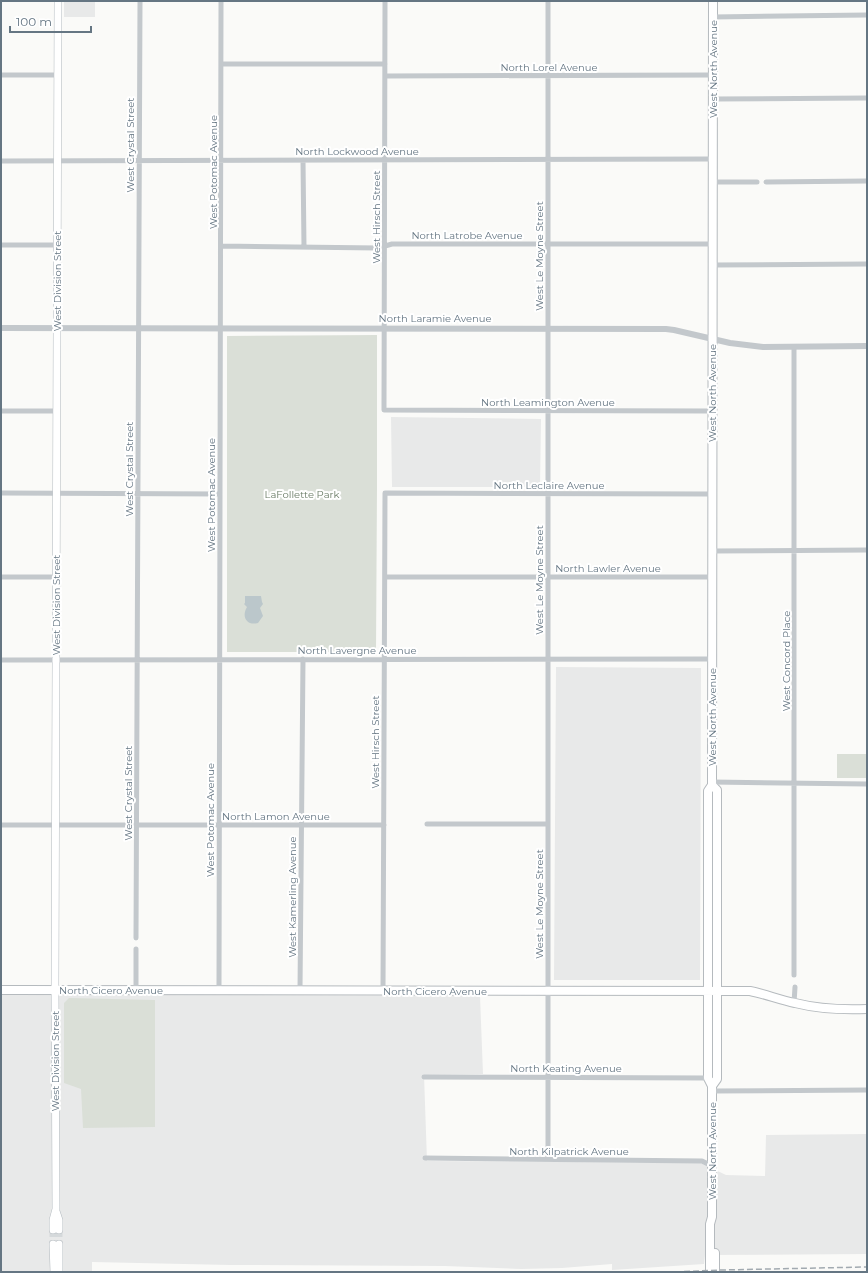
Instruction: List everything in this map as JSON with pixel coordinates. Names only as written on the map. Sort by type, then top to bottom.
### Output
[{"type":"main road","name":"West Division Street","points":[[56,1230],[53,1220],[56,1209],[55,825],[58,1]]},
{"type":"main road","name":"West North Avenue","points":[[710,1272],[712,1166],[708,991],[708,790],[712,784],[713,1]]},
{"type":"main road","name":"West North Avenue","points":[[711,1085],[716,1078],[717,991],[717,790],[712,784]]},
{"type":"main road","name":"North Cicero Avenue","points":[[1,990],[750,991],[766,994],[794,1003],[835,1010],[867,1009]]},
{"type":"main road","name":"West North Avenue","points":[[712,1217],[715,1224],[715,1272]]},
{"type":"main road","points":[[54,1272],[56,1244],[59,1272]]},
{"type":"street","name":"West Crystal Street","points":[[136,938],[138,825],[138,328],[140,1]]},
{"type":"street","name":"West Potomac Avenue","points":[[219,990],[222,1]]},
{"type":"street","name":"West Hirsch Street","points":[[384,410],[385,1]]},
{"type":"street","name":"West Le Moyne Street","points":[[548,1],[548,1159]]},
{"type":"street","points":[[713,17],[867,16]]},
{"type":"street","points":[[222,64],[385,64]]},
{"type":"street","points":[[1,75],[58,75]]},
{"type":"street","name":"North Lorel Avenue","points":[[385,76],[713,75]]},
{"type":"street","points":[[713,100],[867,98]]},
{"type":"street","name":"North Lockwood Avenue","points":[[1,161],[713,159]]},
{"type":"street","points":[[303,160],[304,247]]},
{"type":"street","points":[[766,182],[867,181]]},
{"type":"street","points":[[712,182],[757,182]]},
{"type":"street","name":"North Latrobe Avenue","points":[[222,246],[378,248],[392,244],[712,244]]},
{"type":"street","points":[[1,245],[57,245]]},
{"type":"street","points":[[712,265],[867,264]]},
{"type":"street","name":"North Laramie Avenue","points":[[1,328],[548,328],[674,330],[750,346],[867,346]]},
{"type":"street","name":"West Concord Place","points":[[794,347],[794,975]]},
{"type":"street","name":"North Leamington Avenue","points":[[384,410],[712,411]]},
{"type":"street","points":[[1,411],[57,411]]},
{"type":"street","points":[[1,493],[220,494]]},
{"type":"street","name":"West Hirsch Street","points":[[383,990],[385,493]]},
{"type":"street","name":"North Leclaire Avenue","points":[[385,493],[712,494]]},
{"type":"street","points":[[712,551],[867,550]]},
{"type":"street","points":[[1,577],[56,577]]},
{"type":"street","name":"North Lawler Avenue","points":[[385,577],[712,577]]},
{"type":"street","name":"West Kamerling Avenue","points":[[300,990],[303,659]]},
{"type":"street","name":"North Lavergne Avenue","points":[[1,660],[712,660]]},
{"type":"street","points":[[712,784],[867,784]]},
{"type":"street","points":[[426,824],[548,824]]},
{"type":"street","name":"North Lamon Avenue","points":[[1,825],[384,825]]},
{"type":"street","points":[[136,949],[136,990]]},
{"type":"street","points":[[794,1003],[795,987]]},
{"type":"street","name":"North Keating Avenue","points":[[424,1077],[548,1077],[711,1085],[867,1090]]},
{"type":"street","name":"North Kilpatrick Avenue","points":[[425,1158],[700,1161],[712,1166]]},
{"type":"shaded area","points":[[64,1],[95,1],[95,17],[64,17]]},
{"type":"shaded area","points":[[391,417],[541,419],[540,487],[392,487]]},
{"type":"shaded area","points":[[245,596],[261,596],[263,604],[260,608],[263,616],[258,623],[254,624],[246,620],[245,611],[247,607],[244,604]]},
{"type":"shaded area","points":[[556,667],[701,668],[700,980],[554,980]]},
{"type":"shaded area","points":[[1,994],[480,996],[483,1074],[424,1075],[427,1161],[701,1163],[726,1175],[765,1176],[766,1135],[867,1134],[867,1254],[705,1255],[704,1264],[612,1270],[612,1264],[562,1268],[521,1269],[445,1266],[230,1265],[92,1262],[92,1272],[1,1272]]},
{"type":"green space","name":"LaFollette Park","points":[[377,335],[376,652],[227,652],[227,336]]},
{"type":"green space","points":[[837,754],[867,754],[867,778],[837,778]]},
{"type":"green space","points":[[69,998],[155,1000],[155,1127],[83,1128],[81,1089],[64,1083],[64,1003]]},
{"type":"tunnel","points":[[53,1230],[53,1244]]},
{"type":"tunnel","points":[[59,1230],[59,1244]]},
{"type":"railway","points":[[675,1272],[867,1267]]}]
